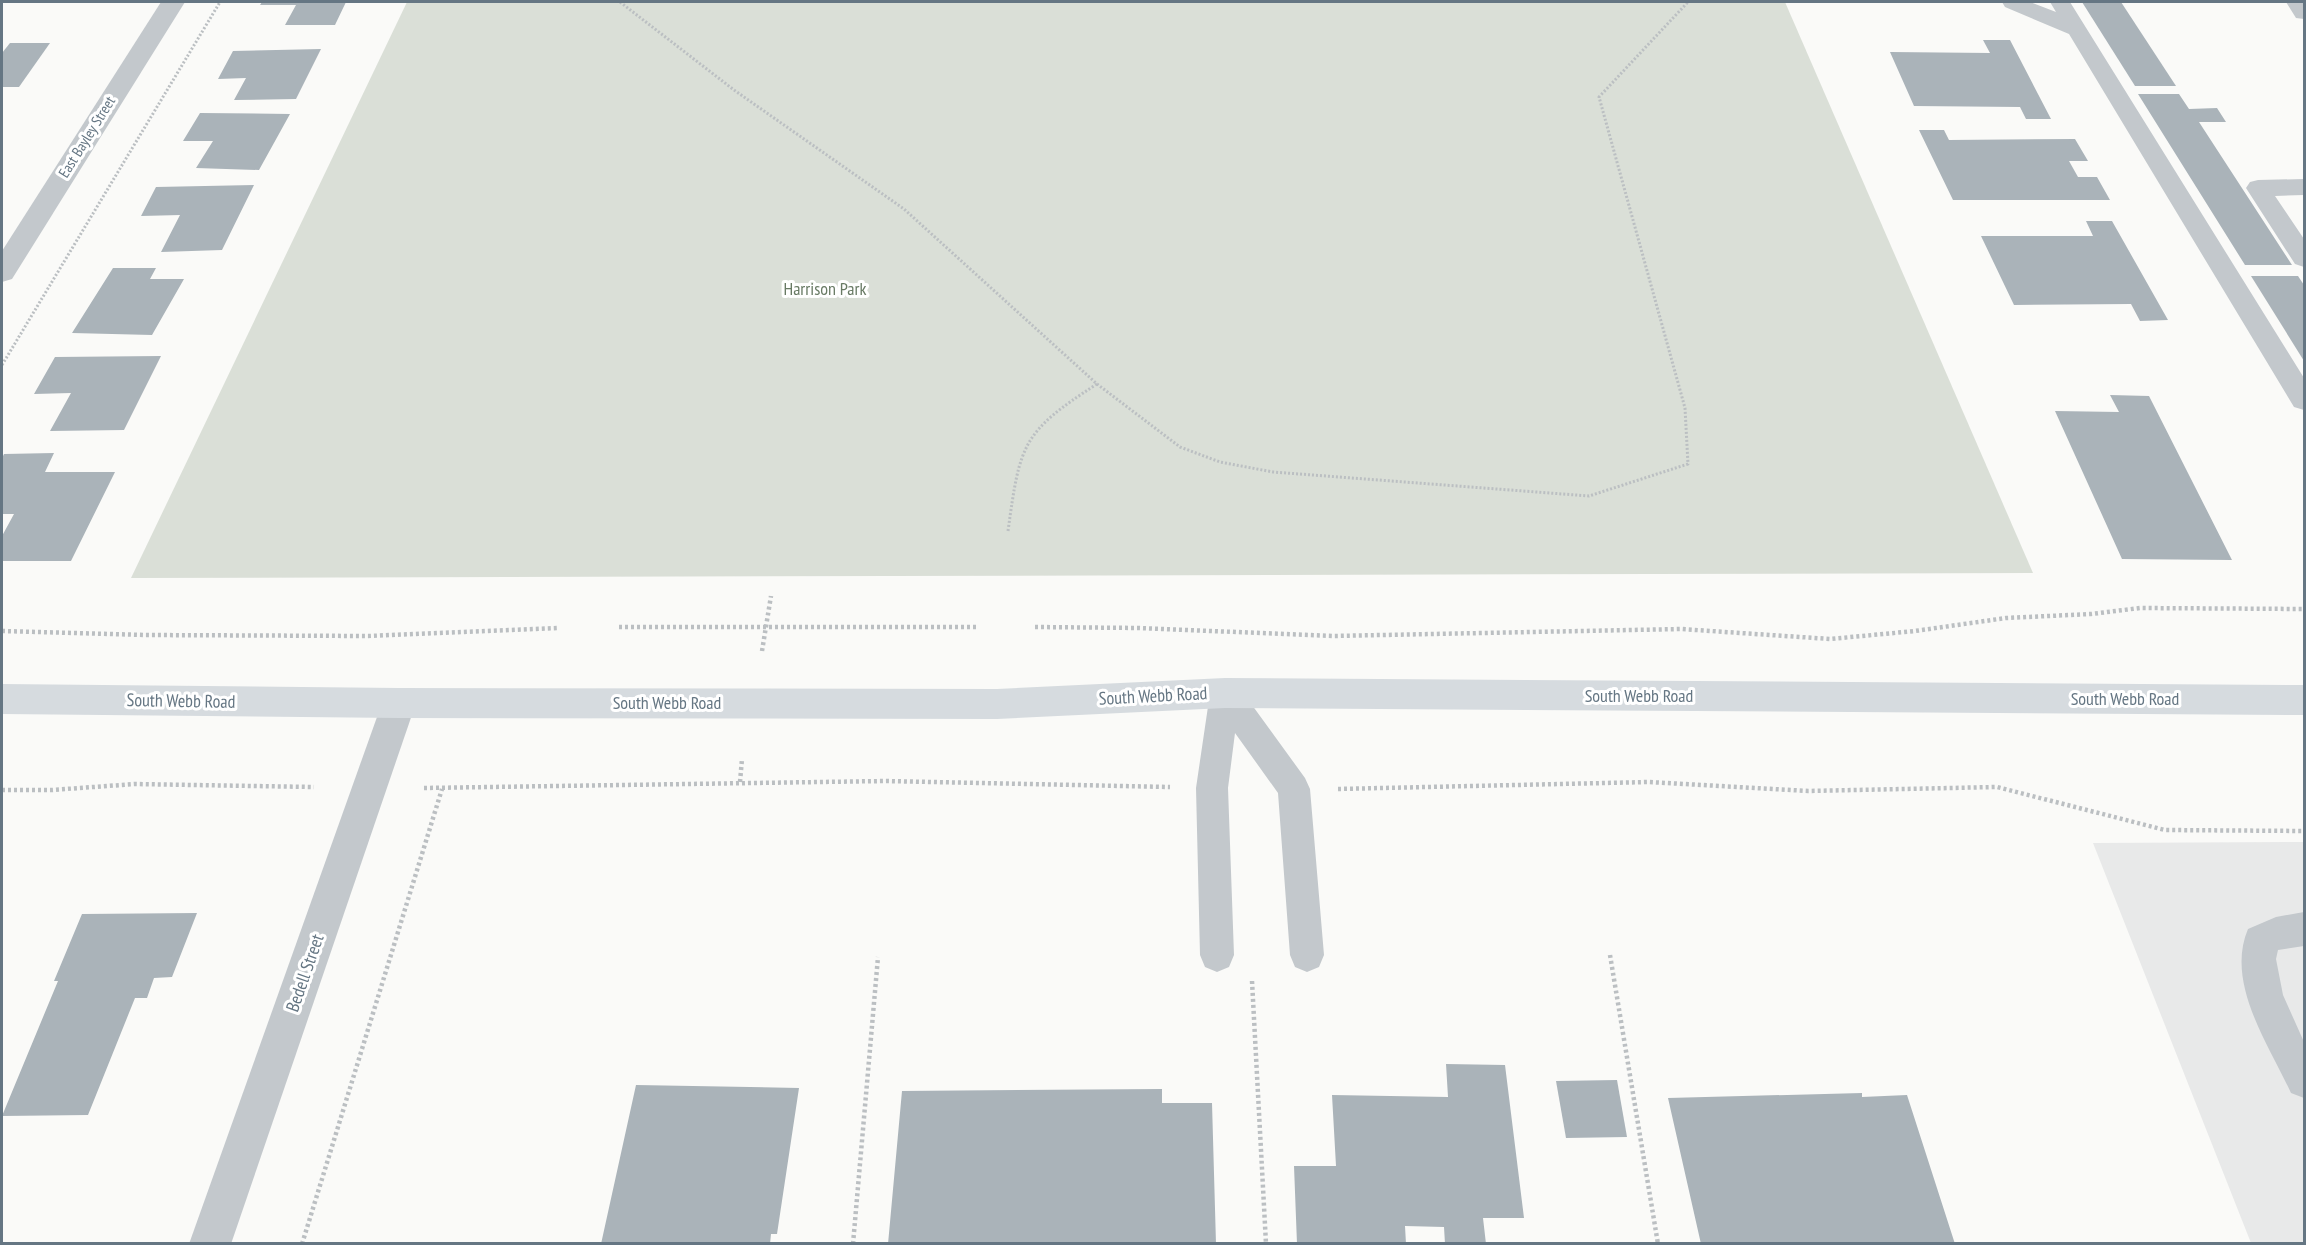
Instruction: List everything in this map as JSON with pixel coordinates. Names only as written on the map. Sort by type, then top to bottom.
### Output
[{"type":"main road","name":"South Webb Road","points":[[2,699],[399,703],[997,704],[1225,693],[2304,701]]},
{"type":"street","name":"East Bayley Street","points":[[2,272],[173,2]]},
{"type":"street","name":"Bedell Street","points":[[210,1244],[399,703]]},
{"type":"lane","points":[[2013,2],[2078,30]]},
{"type":"lane","points":[[2060,2],[2304,399]]},
{"type":"lane","points":[[2296,2],[2304,13]]},
{"type":"lane","points":[[2304,187],[2258,188],[2304,258]]},
{"type":"lane","points":[[1217,955],[1212,788],[1225,693]]},
{"type":"lane","points":[[1225,693],[1294,789],[1307,955]]},
{"type":"lane","points":[[2304,929],[2284,930],[2271,934],[2260,941],[2256,958],[2265,996],[2297,1048],[2304,1080]]},
{"type":"path","points":[[2,365],[220,2]]},
{"type":"path","points":[[620,2],[734,90],[904,209],[1097,384],[1180,447],[1220,462],[1273,472],[1590,496],[1688,464],[1685,408],[1599,97],[1688,2]]},
{"type":"path","points":[[1008,531],[1018,465],[1025,446],[1039,427],[1097,384]]},
{"type":"path","points":[[762,651],[771,596]]},
{"type":"path","points":[[1035,627],[1139,628],[1333,636],[1681,629],[1830,639],[1914,631],[2006,618],[2091,614],[2140,608],[2304,609]]},
{"type":"path","points":[[619,627],[977,627]]},
{"type":"path","points":[[2,631],[145,635],[368,636],[558,628]]},
{"type":"path","points":[[740,782],[742,759]]},
{"type":"path","points":[[424,788],[886,781],[1174,787]]},
{"type":"path","points":[[1338,789],[1649,782],[1808,791],[1997,787],[2165,830],[2304,831]]},
{"type":"path","points":[[2,790],[52,790],[135,784],[314,787]]},
{"type":"path","points":[[302,1244],[442,789]]},
{"type":"path","points":[[1610,955],[1658,1244]]},
{"type":"path","points":[[853,1244],[878,957]]},
{"type":"path","points":[[1252,978],[1266,1244]]},
{"type":"shaded area","points":[[2304,842],[2304,1243],[2251,1243],[2093,843]]},
{"type":"green space","name":"Harrison Park","points":[[407,2],[1785,2],[2033,573],[131,578]]},
{"type":"building","points":[[262,2],[346,2],[335,25],[285,25],[296,5],[260,5]]},
{"type":"building","points":[[2082,2],[2121,2],[2176,86],[2135,86]]},
{"type":"building","points":[[1983,40],[2010,40],[2051,119],[2026,119],[2020,107],[1914,106],[1890,52],[1990,53]]},
{"type":"building","points":[[10,43],[50,43],[19,87],[2,87],[2,53]]},
{"type":"building","points":[[321,49],[296,99],[234,100],[246,78],[218,79],[233,51]]},
{"type":"building","points":[[2138,94],[2179,94],[2189,109],[2217,108],[2226,122],[2199,122],[2292,265],[2245,265]]},
{"type":"building","points":[[200,113],[290,114],[259,170],[196,168],[213,141],[183,141]]},
{"type":"building","points":[[1919,130],[1944,130],[1949,140],[2075,139],[2088,161],[2069,161],[2078,177],[2097,177],[2110,200],[1953,200]]},
{"type":"building","points":[[254,185],[222,250],[161,252],[180,215],[141,216],[156,187]]},
{"type":"building","points":[[2086,221],[2112,221],[2168,320],[2140,321],[2131,304],[2014,305],[1981,236],[2093,236]]},
{"type":"building","points":[[113,268],[156,268],[150,279],[184,279],[152,335],[72,333]]},
{"type":"building","points":[[2251,276],[2298,276],[2304,285],[2304,361]]},
{"type":"building","points":[[161,356],[124,430],[50,431],[71,393],[34,394],[55,357]]},
{"type":"building","points":[[2110,395],[2149,396],[2232,560],[2122,559],[2055,411],[2119,412]]},
{"type":"building","points":[[54,453],[45,472],[115,472],[71,561],[2,561],[2,536],[14,514],[2,514],[2,458],[4,454]]},
{"type":"building","points":[[197,913],[172,977],[154,978],[147,998],[135,998],[88,1115],[2,1116],[58,981],[54,981],[82,914]]},
{"type":"building","points":[[1446,1064],[1505,1065],[1524,1218],[1483,1218],[1486,1244],[1445,1244],[1444,1227],[1405,1226],[1406,1244],[1297,1244],[1294,1166],[1336,1166],[1332,1095],[1448,1097]]},
{"type":"building","points":[[1617,1080],[1627,1137],[1566,1138],[1556,1081]]},
{"type":"building","points":[[636,1085],[799,1088],[777,1234],[771,1234],[770,1244],[601,1244]]},
{"type":"building","points":[[1162,1089],[1162,1103],[1212,1103],[1216,1244],[888,1244],[902,1091]]},
{"type":"building","points":[[1862,1093],[1862,1097],[1907,1095],[1955,1244],[1701,1244],[1668,1098]]}]
